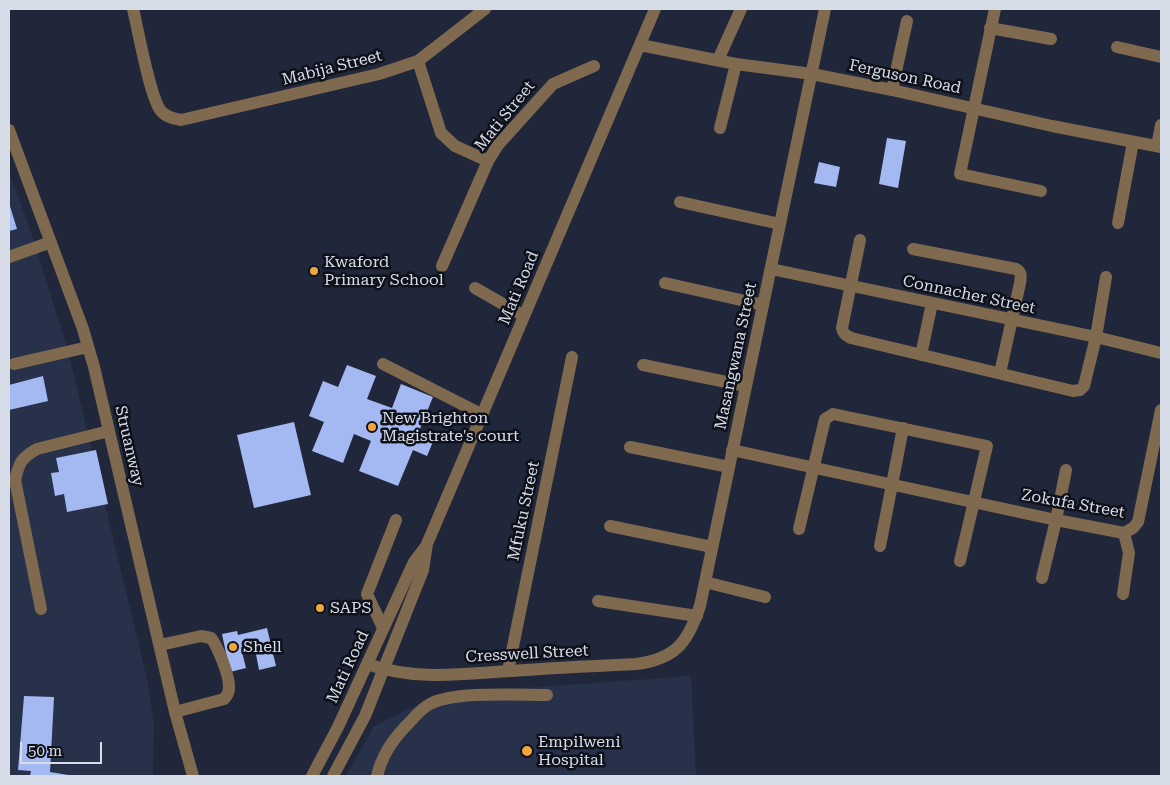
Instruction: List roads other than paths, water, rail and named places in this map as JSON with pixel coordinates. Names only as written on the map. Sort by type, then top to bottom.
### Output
[{"type":"street","name":"Mabija Street","points":[[136,9],[155,100],[160,110],[170,117],[182,120],[379,74],[418,61],[485,9]]},
{"type":"street","name":"Mati Road","points":[[312,776],[338,727],[414,562],[427,544],[656,9]]},
{"type":"street","points":[[718,60],[741,9]]},
{"type":"street","name":"Masangwana Street","points":[[684,642],[697,616],[705,582],[825,9]]},
{"type":"street","points":[[995,9],[960,174],[1041,191]]},
{"type":"street","points":[[892,90],[907,21]]},
{"type":"street","points":[[990,28],[1051,40]]},
{"type":"street","name":"Ferguson Road","points":[[640,45],[736,64],[812,74],[1159,147]]},
{"type":"street","points":[[1118,47],[1161,57]]},
{"type":"street","points":[[418,61],[438,126],[443,135],[455,146],[488,161]]},
{"type":"street","points":[[720,128],[736,64]]},
{"type":"street","name":"Mati Street","points":[[442,266],[488,161],[498,145],[553,84],[594,66]]},
{"type":"street","points":[[1159,147],[1161,125]]},
{"type":"street","name":"Struanway","points":[[9,130],[83,329],[110,431],[175,712],[193,776]]},
{"type":"street","points":[[1118,224],[1134,142]]},
{"type":"street","points":[[680,202],[780,224]]},
{"type":"street","points":[[860,240],[842,328],[844,333],[851,338],[1073,391],[1080,390],[1084,386],[1096,337],[1106,277]]},
{"type":"street","points":[[9,257],[51,242]]},
{"type":"street","points":[[913,249],[1018,271],[1021,276],[1000,373]]},
{"type":"street","name":"Connacher Street","points":[[771,269],[1012,321],[1096,337],[1161,353]]},
{"type":"street","points":[[665,283],[763,305]]},
{"type":"street","points":[[475,288],[524,316]]},
{"type":"street","points":[[921,355],[932,303]]},
{"type":"street","points":[[14,364],[88,347]]},
{"type":"street","name":"Mfuku Street","points":[[508,671],[572,357]]},
{"type":"street","points":[[383,364],[483,415]]},
{"type":"street","points":[[643,365],[746,386]]},
{"type":"street","name":"Zokufa Street","points":[[732,450],[1056,520],[1124,532],[1133,528],[1138,522],[1161,410]]},
{"type":"street","points":[[799,529],[823,423],[828,416],[839,415],[987,446],[960,561]]},
{"type":"street","points":[[880,546],[903,428]]},
{"type":"street","points":[[41,609],[15,480],[19,463],[36,449],[110,431]]},
{"type":"street","points":[[630,446],[729,467]]},
{"type":"street","points":[[1042,578],[1066,470]]},
{"type":"street","points":[[383,628],[367,597],[367,592],[396,520]]},
{"type":"street","points":[[610,526],[712,548]]},
{"type":"street","points":[[1123,594],[1129,553],[1124,532]]},
{"type":"street","name":"Mati Road","points":[[333,776],[365,716],[423,570],[427,544]]},
{"type":"street","points":[[705,582],[765,597]]},
{"type":"street","points":[[598,601],[697,616]]},
{"type":"street","points":[[372,607],[402,621]]},
{"type":"street","points":[[160,645],[201,636],[211,638],[229,683],[228,693],[224,699],[175,712]]},
{"type":"street","name":"Cresswell Street","points":[[367,664],[383,670],[414,675],[455,675],[650,662],[665,657],[684,642]]},
{"type":"street","points":[[377,776],[385,752],[421,710],[430,704],[447,698],[462,696],[547,695]]},
{"type":"place","name":"Kwaford Primary School","points":[[314,271]]},
{"type":"place","name":"New Brighton Magistrate's court","points":[[372,427]]},
{"type":"place","name":"SAPS","points":[[320,608]]},
{"type":"place","name":"Shell","points":[[233,647]]},
{"type":"place","name":"Empilweni Hospital","points":[[527,751]]}]
